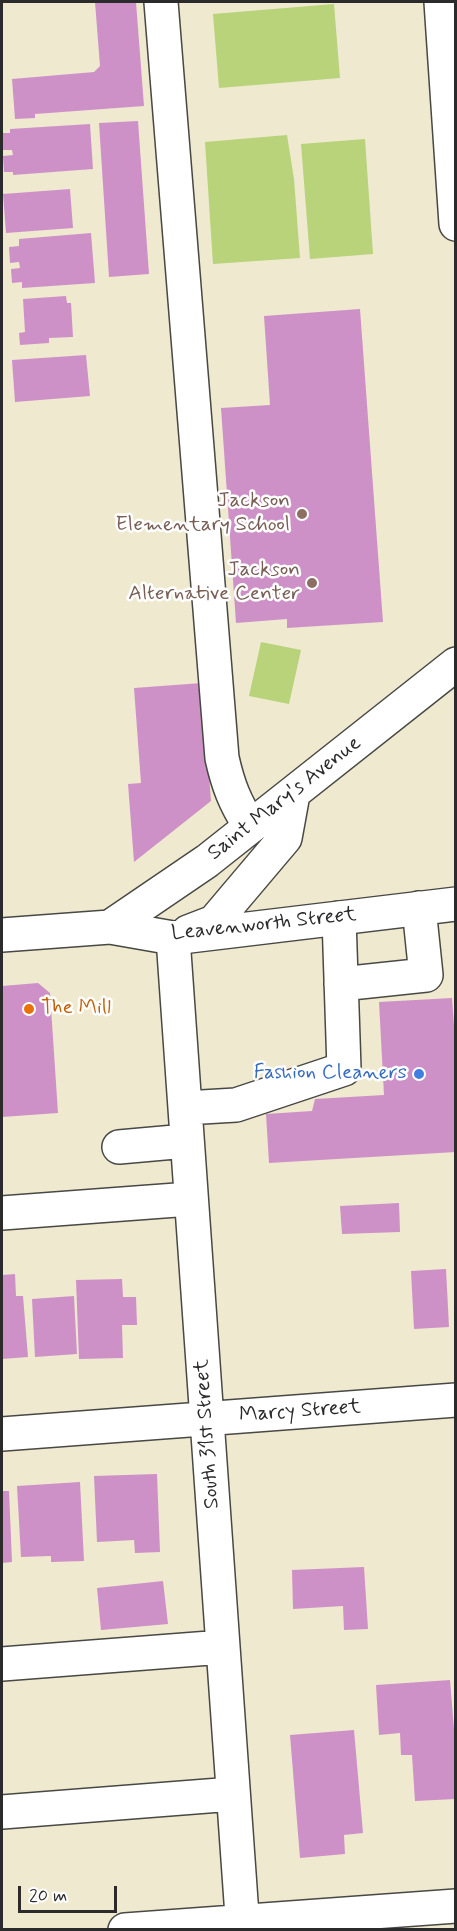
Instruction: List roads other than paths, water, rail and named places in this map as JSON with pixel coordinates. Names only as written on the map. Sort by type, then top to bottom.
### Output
[{"type":"street","points":[[161,2],[222,758],[227,783],[250,826]]},
{"type":"street","points":[[441,2],[456,224]]},
{"type":"street","name":"Saint Mary's Avenue","points":[[110,927],[207,861],[456,664]]},
{"type":"street","points":[[173,938],[214,921],[285,838],[293,794]]},
{"type":"street","name":"Leavenworth Street","points":[[2,935],[110,927],[173,938],[456,904]]},
{"type":"street","points":[[341,984],[426,975],[419,908]]},
{"type":"street","points":[[185,1108],[236,1105],[344,1069],[339,918]]},
{"type":"street","name":"South 31st Street","points":[[173,938],[243,1925]]},
{"type":"street","points":[[119,1147],[186,1141]]},
{"type":"street","points":[[2,1213],[190,1199]]},
{"type":"street","name":"Marcy Street","points":[[2,1434],[456,1400]]},
{"type":"street","points":[[2,1664],[223,1647]]},
{"type":"street","points":[[2,1812],[233,1794]]},
{"type":"street","points":[[125,1929],[243,1925],[456,1906]]},
{"type":"place","name":"Jackson Elementary School","points":[[302,514]]},
{"type":"place","name":"Jackson Alternative Center","points":[[312,583]]},
{"type":"place","name":"The Mill","points":[[29,1009]]},
{"type":"place","name":"Fashion Cleaners","points":[[419,1074]]}]
